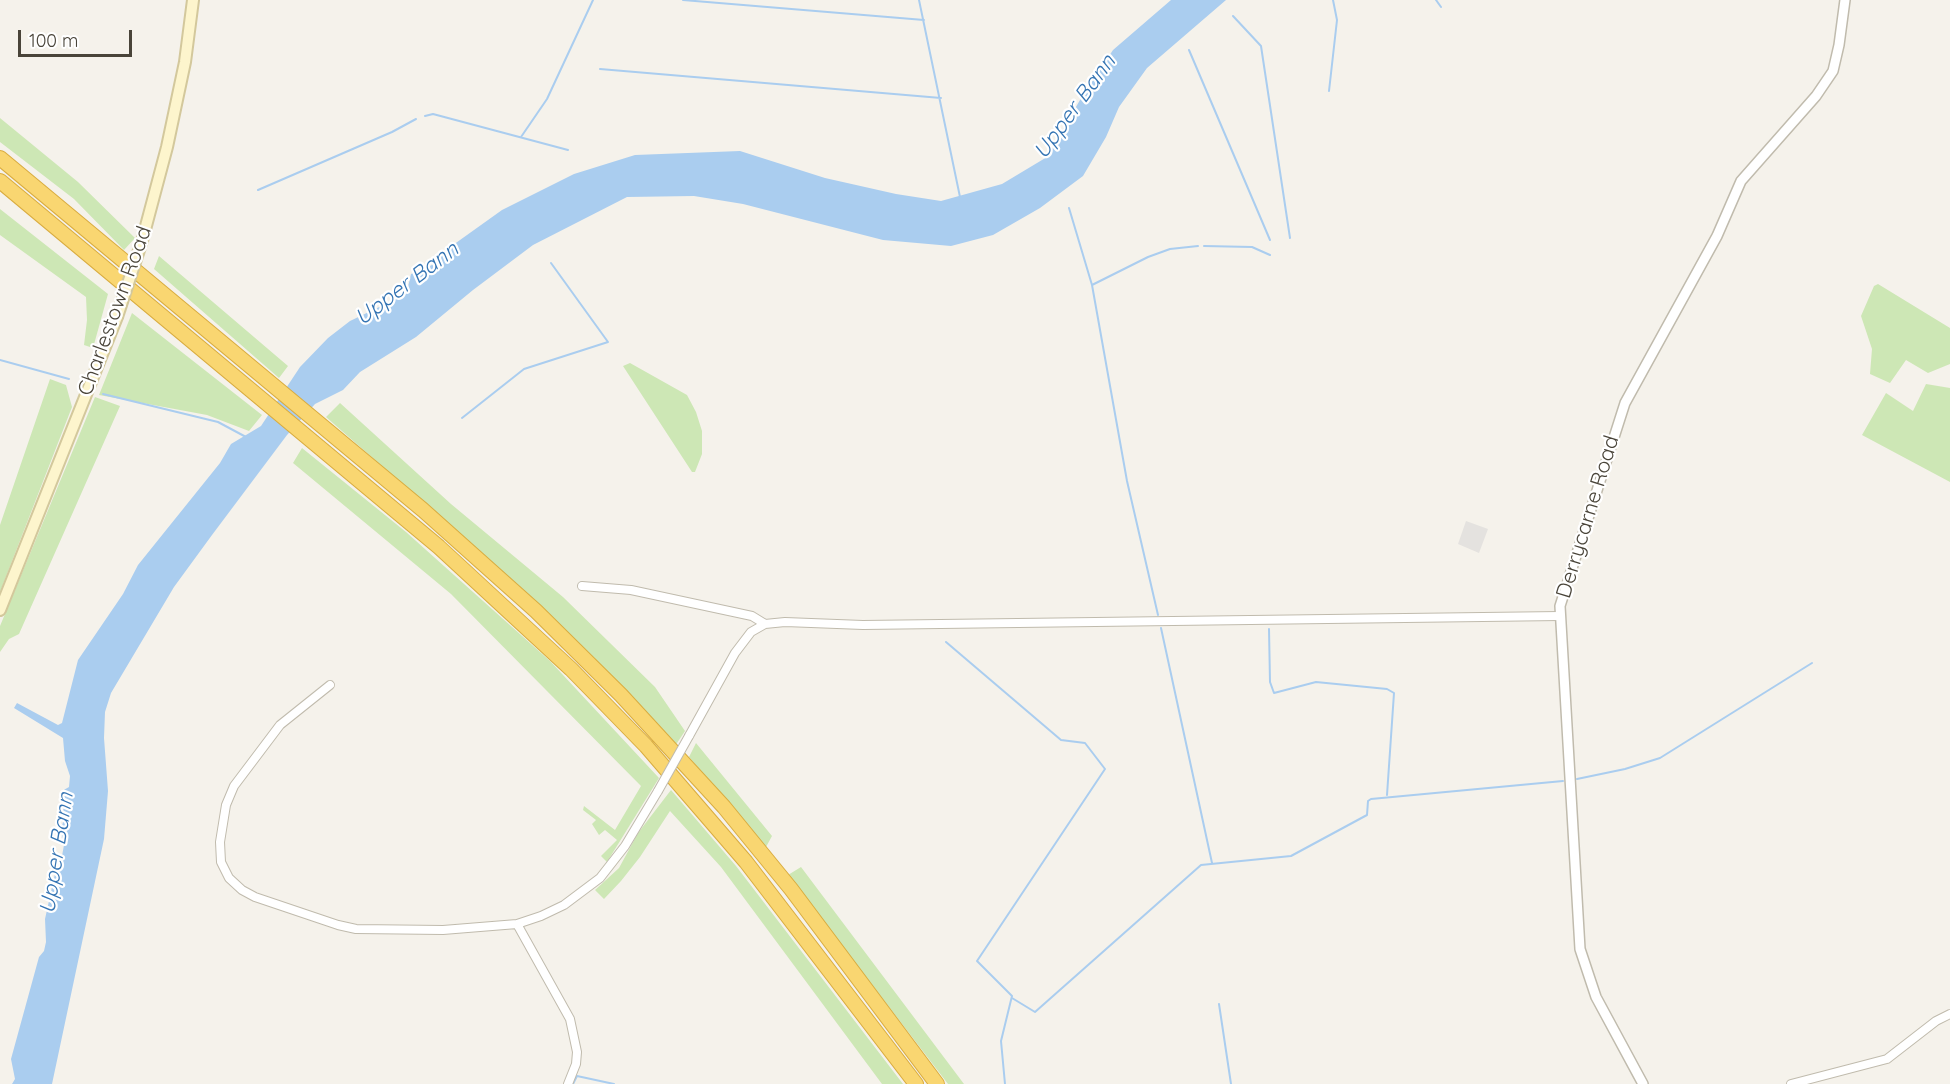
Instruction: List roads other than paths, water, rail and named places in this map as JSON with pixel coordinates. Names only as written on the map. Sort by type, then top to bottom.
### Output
[{"type":"highway","points":[[0,158],[479,558],[621,695],[724,807],[791,889],[937,1084]]},
{"type":"highway","points":[[0,181],[491,593],[616,715],[746,862],[916,1084]]},
{"type":"highway","points":[[0,187],[25,202]]},
{"type":"main road","name":"Charlestown Road","points":[[0,610],[117,317],[142,241],[176,104],[193,0]]},
{"type":"street","name":"Derrycarne Road","points":[[1643,1084],[1596,997],[1580,949],[1560,616],[1562,594],[1625,403],[1717,237],[1741,181],[1816,96],[1833,71],[1845,0]]},
{"type":"street","points":[[582,586],[631,590],[752,616],[765,624]]},
{"type":"street","points":[[330,685],[280,725],[234,786],[226,805],[220,842],[221,862],[229,878],[242,890],[255,897],[356,929],[443,930],[500,927],[541,916],[564,905],[600,878],[625,846],[658,791],[735,653],[751,632],[765,624],[785,622],[863,625],[1560,616]]},
{"type":"street","points":[[517,924],[570,1019],[577,1052],[576,1064],[568,1084]]},
{"type":"street","points":[[1791,1084],[1887,1059],[1936,1021],[1950,1014]]},
{"type":"water","points":[[1171,0],[1226,0],[1147,68],[1119,107],[1106,137],[1083,176],[1040,208],[993,235],[951,246],[883,240],[743,204],[694,196],[627,197],[533,245],[416,337],[360,372],[343,390],[315,404],[287,435],[174,587],[111,693],[105,712],[104,738],[108,791],[104,839],[52,1084],[12,1084],[15,1079],[11,1059],[39,957],[44,951],[46,942],[45,919],[58,860],[62,856],[64,845],[61,830],[64,818],[62,791],[69,787],[70,776],[65,761],[63,738],[14,708],[17,703],[58,725],[62,723],[78,660],[123,594],[138,565],[220,463],[231,444],[261,426],[300,367],[328,338],[350,321],[400,297],[408,287],[411,274],[432,265],[453,245],[502,210],[574,174],[635,155],[740,151],[825,178],[896,194],[941,201],[1002,184],[1047,157],[1080,100],[1113,50]]},
{"type":"waterway","points":[[521,137],[547,99],[593,0]]},
{"type":"waterway","points":[[683,0],[924,20]]},
{"type":"waterway","points":[[919,0],[960,197]]},
{"type":"waterway","points":[[1329,91],[1337,20],[1333,0]]},
{"type":"waterway","points":[[1436,0],[1441,7]]},
{"type":"waterway","points":[[1233,16],[1261,46],[1290,238]]},
{"type":"waterway","points":[[1189,50],[1270,240]]},
{"type":"waterway","points":[[600,69],[941,98]]},
{"type":"waterway","points":[[425,116],[433,114],[568,150]]},
{"type":"waterway","points":[[258,190],[392,132],[416,119]]},
{"type":"waterway","points":[[1069,208],[1092,285],[1127,481],[1158,615]]},
{"type":"waterway","points":[[1092,285],[1148,257],[1170,249],[1198,246]]},
{"type":"waterway","points":[[1204,246],[1252,247],[1270,255]]},
{"type":"waterway","points":[[462,418],[524,369],[608,342],[551,263]]},
{"type":"waterway","points":[[0,360],[69,379]]},
{"type":"waterway","points":[[103,394],[218,422],[246,437]]},
{"type":"waterway","points":[[1161,628],[1212,863]]},
{"type":"waterway","points":[[1269,629],[1270,682],[1274,693],[1316,682],[1387,689],[1394,693],[1387,795]]},
{"type":"waterway","points":[[946,642],[1061,740],[1085,743],[1105,769],[977,961],[1012,996],[1001,1041],[1005,1084]]},
{"type":"waterway","points":[[1577,779],[1625,769],[1660,758],[1812,663]]},
{"type":"waterway","points":[[1012,998],[1035,1012],[1201,865],[1291,856],[1367,815],[1368,801],[1371,799],[1563,781]]},
{"type":"waterway","points":[[1219,1004],[1231,1084]]},
{"type":"waterway","points":[[573,1084],[577,1076],[614,1084]]},
{"type":"water label","name":"Upper Bann","points":[[1075,107]]},
{"type":"water label","name":"Upper Bann","points":[[407,284]]},
{"type":"water label","name":"Upper Bann","points":[[57,853]]}]
